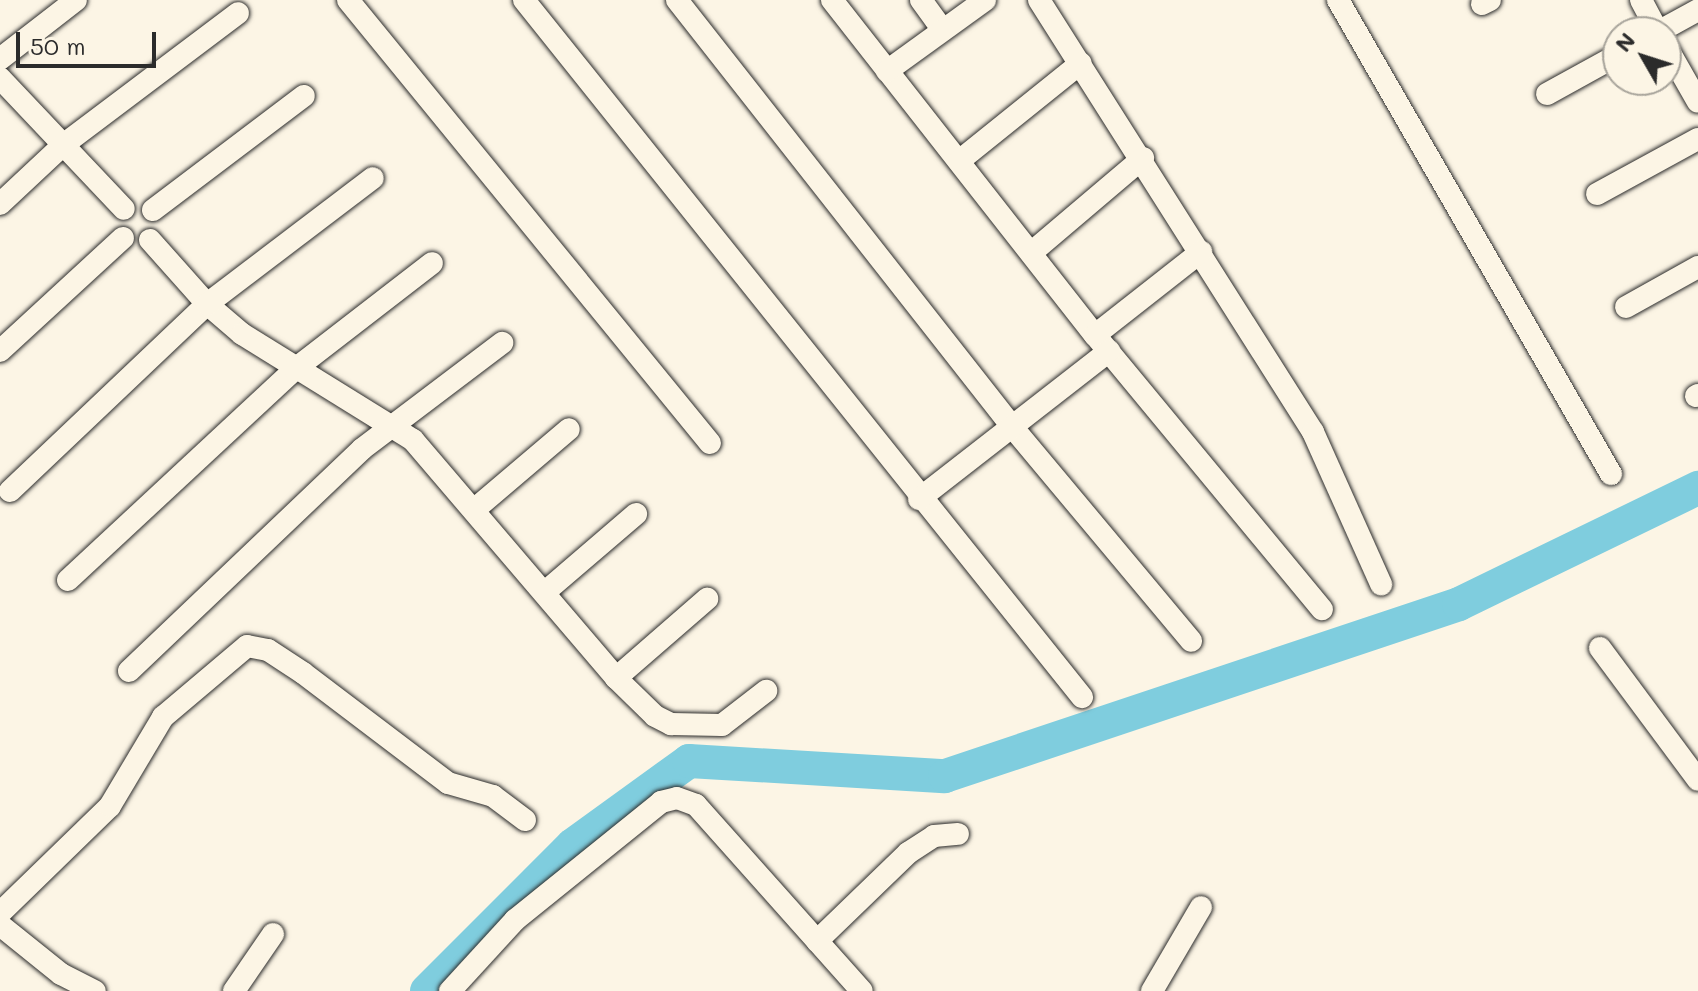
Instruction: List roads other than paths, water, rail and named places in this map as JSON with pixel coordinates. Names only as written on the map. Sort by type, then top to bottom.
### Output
[{"type":"street","points":[[0,59],[76,0]]},
{"type":"street","points":[[348,0],[710,443]]},
{"type":"street","points":[[524,0],[919,499],[1082,697]]},
{"type":"street","points":[[677,0],[1014,429],[1191,641]]},
{"type":"street","points":[[832,0],[1102,343],[1322,609]]},
{"type":"street","points":[[921,0],[943,30]]},
{"type":"street","points":[[887,71],[985,0]]},
{"type":"street","points":[[1039,0],[1143,158],[1313,432],[1381,584]]},
{"type":"street","points":[[1338,0],[1611,474]]},
{"type":"street","points":[[0,204],[63,145],[238,13]]},
{"type":"street","points":[[959,161],[1081,63]]},
{"type":"street","points":[[1547,94],[1602,64]]},
{"type":"street","points":[[1682,74],[1698,102]]},
{"type":"street","points":[[0,78],[124,209]]},
{"type":"street","points":[[153,210],[304,96]]},
{"type":"street","points":[[1597,194],[1698,139]]},
{"type":"street","points":[[1031,253],[1143,158]]},
{"type":"street","points":[[10,491],[207,304],[373,178]]},
{"type":"street","points":[[138,204],[153,210],[158,226],[150,240],[136,244],[123,238],[117,223],[124,209],[138,204]]},
{"type":"street","points":[[0,351],[123,238]]},
{"type":"street","points":[[150,240],[207,304],[295,369],[394,425],[475,509],[616,678],[655,716],[700,728],[722,725],[766,691]]},
{"type":"street","points":[[919,499],[1014,429],[1201,252]]},
{"type":"street","points":[[68,580],[295,369],[432,263]]},
{"type":"street","points":[[1626,307],[1698,267]]},
{"type":"street","points":[[129,671],[321,486],[394,425],[502,343]]},
{"type":"street","points":[[475,509],[569,429]]},
{"type":"street","points":[[545,592],[636,514]]},
{"type":"street","points":[[616,678],[707,599]]},
{"type":"street","points":[[0,913],[110,806],[163,717],[247,646],[268,650],[303,673],[448,783],[493,796],[525,820]]},
{"type":"street","points":[[1600,648],[1698,780]]},
{"type":"street","points":[[450,991],[515,920],[661,802],[677,798],[696,805],[862,991]]},
{"type":"street","points":[[817,941],[908,853],[934,836],[958,834]]},
{"type":"street","points":[[1152,991],[1201,907]]},
{"type":"street","points":[[0,925],[61,974],[95,991]]},
{"type":"street","points":[[234,991],[273,934]]},
{"type":"waterway","points":[[427,991],[573,845],[689,761],[945,776],[1459,604],[1698,488]]}]
